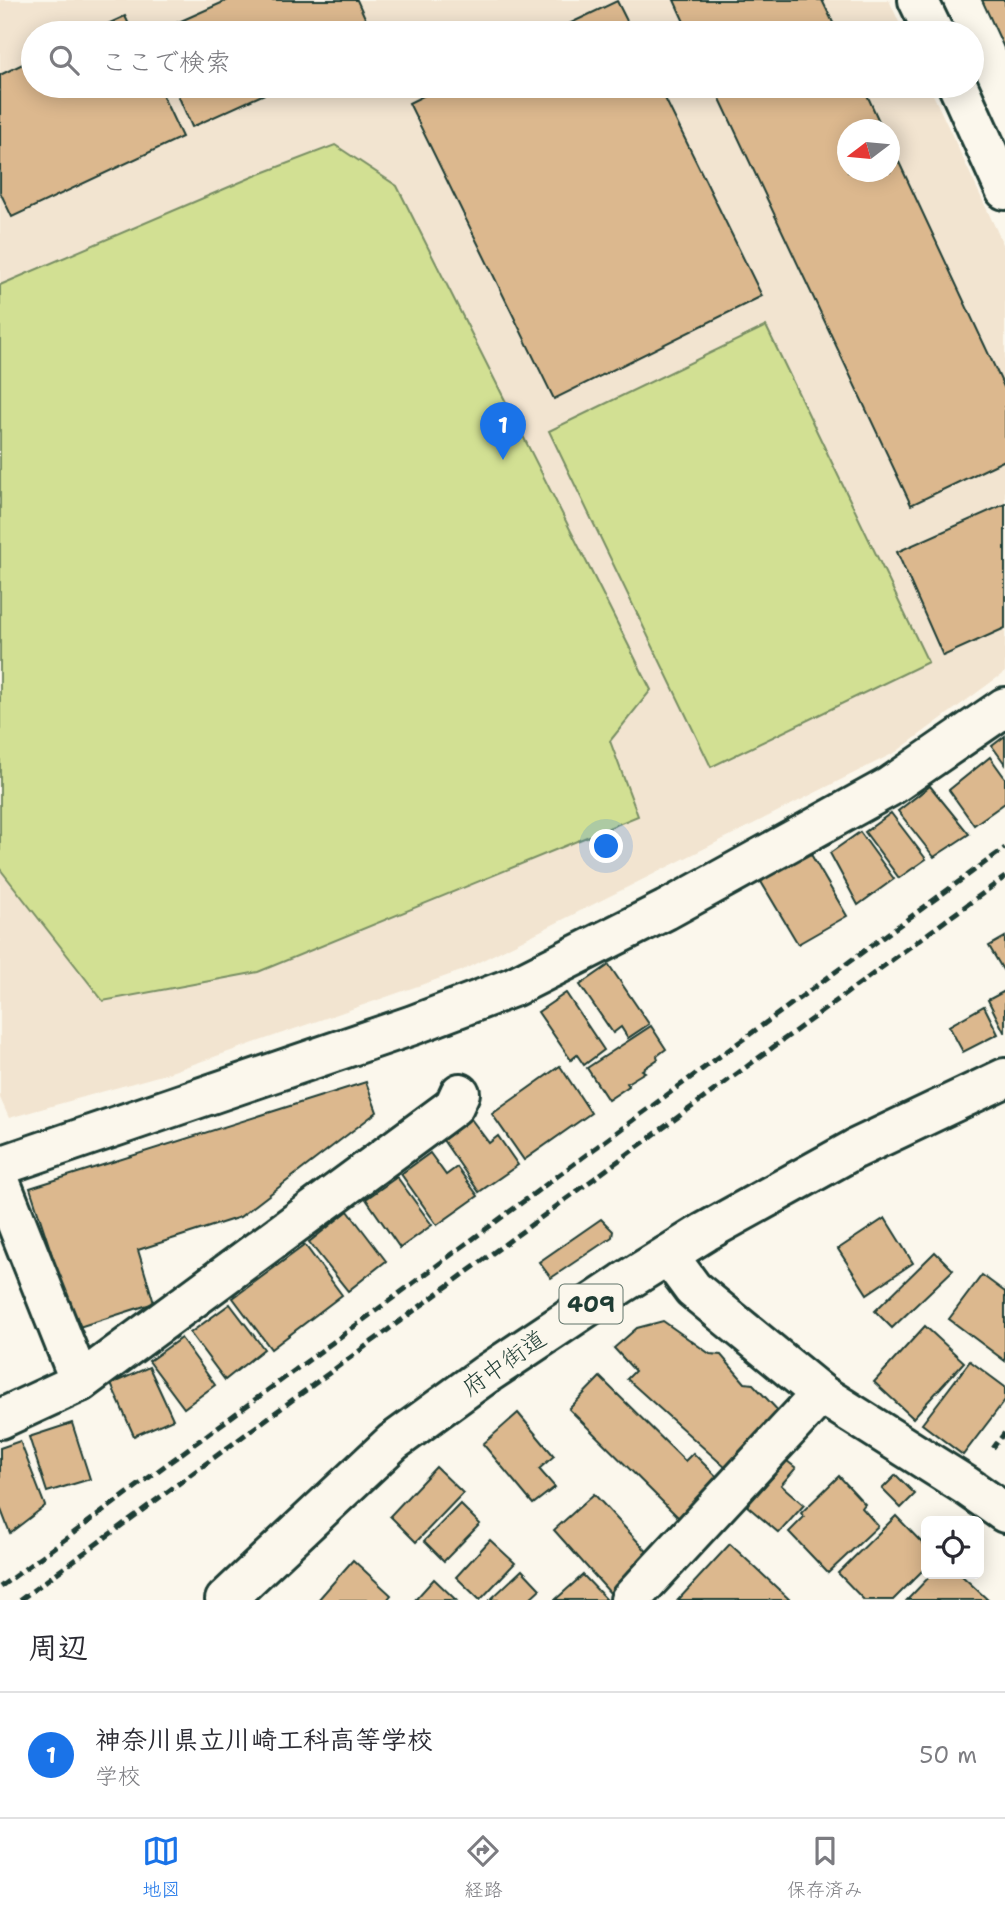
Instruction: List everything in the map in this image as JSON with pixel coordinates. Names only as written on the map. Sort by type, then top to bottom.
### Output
[{"type":"main road","points":[[918,0],[928,21]]},
{"type":"main road","points":[[963,98],[1005,190]]},
{"type":"main road","points":[[0,1166],[400,1029],[513,987],[666,910],[889,787],[1005,706]]},
{"type":"main road","name":"府中街道","points":[[225,1600],[393,1442],[485,1375],[622,1283],[705,1232],[855,1149],[1005,1078]]},
{"type":"main road","points":[[0,1419],[80,1382],[454,1106],[460,1093]]},
{"type":"main road","points":[[0,1181],[80,1382]]},
{"type":"main road","points":[[668,1255],[693,1289],[821,1394],[1005,1513]]},
{"type":"main road","points":[[629,1600],[821,1394]]},
{"type":"shaded area","points":[[0,0],[889,0],[899,21],[21,21],[21,98],[935,98],[1005,248],[1005,672],[896,752],[461,971],[165,1074],[9,1118],[0,1098]]},
{"type":"green space","points":[[335,145],[397,186],[651,690],[610,741],[638,816],[258,972],[103,1001],[0,869],[0,285],[257,175]]},
{"type":"green space","points":[[766,326],[928,662],[711,767],[549,431]]},
{"type":"building","points":[[228,0],[357,0],[367,21],[181,21]]},
{"type":"building","points":[[674,0],[822,0],[832,21],[684,21]]},
{"type":"building","points":[[982,0],[1005,0],[1005,50]]},
{"type":"building","points":[[617,1],[627,21],[575,21]]},
{"type":"building","points":[[125,16],[127,21],[114,21]]},
{"type":"building","points":[[21,65],[21,98],[164,98],[182,137],[12,217],[0,192],[0,75]]},
{"type":"building","points":[[179,98],[256,98],[192,127]]},
{"type":"building","points":[[419,98],[665,98],[762,296],[554,399],[409,103]]},
{"type":"building","points":[[720,98],[868,98],[878,119],[837,119],[837,182],[900,182],[900,164],[1005,389],[1005,460],[911,505]]},
{"type":"building","points":[[1005,504],[1005,628],[943,656],[897,552]]},
{"type":"building","points":[[1005,736],[1005,764],[992,746]]},
{"type":"building","points":[[990,757],[1005,778],[1005,803],[974,825],[949,790]]},
{"type":"building","points":[[930,786],[969,834],[934,857],[898,811]]},
{"type":"building","points":[[891,813],[926,859],[899,878],[865,832]]},
{"type":"building","points":[[860,832],[894,879],[858,905],[830,853]]},
{"type":"building","points":[[809,851],[847,916],[798,944],[760,880]]},
{"type":"building","points":[[1005,937],[1005,969],[1003,970],[989,946]]},
{"type":"building","points":[[609,965],[649,1024],[628,1038],[621,1027],[613,1033],[580,985]]},
{"type":"building","points":[[1005,991],[1005,1032],[1004,1032],[988,1000]]},
{"type":"building","points":[[566,993],[604,1050],[584,1065],[577,1055],[571,1060],[538,1012]]},
{"type":"building","points":[[984,1006],[998,1034],[963,1052],[949,1026]]},
{"type":"building","points":[[651,1026],[666,1049],[657,1056],[658,1059],[642,1070],[645,1072],[608,1100],[587,1068]]},
{"type":"building","points":[[560,1066],[591,1113],[524,1160],[492,1114]]},
{"type":"building","points":[[366,1082],[377,1112],[240,1217],[138,1250],[154,1303],[76,1328],[30,1188]]},
{"type":"building","points":[[471,1119],[489,1143],[498,1136],[518,1165],[479,1192],[443,1140]]},
{"type":"building","points":[[430,1153],[446,1175],[457,1167],[478,1196],[437,1225],[401,1174]]},
{"type":"building","points":[[397,1177],[432,1225],[400,1248],[366,1199]]},
{"type":"building","points":[[348,1211],[386,1261],[348,1291],[309,1242]]},
{"type":"building","points":[[885,1218],[913,1263],[867,1294],[838,1249]]},
{"type":"building","points":[[601,1219],[613,1231],[612,1237],[551,1278],[539,1262]]},
{"type":"building","points":[[305,1245],[342,1295],[271,1349],[233,1298]]},
{"type":"building","points":[[935,1252],[953,1270],[892,1328],[875,1311]]},
{"type":"building","points":[[982,1275],[1005,1292],[1005,1361],[949,1319]]},
{"type":"building","points":[[230,1304],[264,1349],[225,1380],[190,1333]]},
{"type":"building","points":[[663,1321],[710,1354],[721,1355],[745,1383],[753,1384],[783,1416],[727,1469],[627,1379],[635,1371],[614,1348],[637,1328]]},
{"type":"building","points":[[925,1326],[964,1362],[913,1418],[874,1382]]},
{"type":"building","points":[[181,1338],[215,1385],[184,1408],[149,1361]]},
{"type":"building","points":[[970,1361],[1005,1387],[1005,1400],[963,1455],[922,1424]]},
{"type":"building","points":[[149,1367],[173,1419],[134,1436],[111,1384]]},
{"type":"building","points":[[600,1377],[685,1461],[693,1453],[720,1480],[681,1520],[569,1409]]},
{"type":"building","points":[[518,1413],[554,1456],[539,1469],[555,1487],[533,1504],[483,1444]]},
{"type":"building","points":[[72,1423],[90,1479],[47,1492],[29,1437]]},
{"type":"building","points":[[20,1441],[45,1506],[10,1533],[0,1507],[0,1448]]},
{"type":"building","points":[[787,1461],[796,1468],[781,1485],[804,1505],[779,1533],[747,1506]]},
{"type":"building","points":[[436,1467],[463,1493],[416,1542],[390,1516]]},
{"type":"building","points":[[896,1475],[915,1494],[901,1508],[882,1489]]},
{"type":"building","points":[[839,1476],[865,1504],[862,1508],[878,1526],[828,1573],[789,1532],[804,1517],[801,1513]]},
{"type":"building","points":[[594,1494],[652,1557],[611,1594],[554,1530]]},
{"type":"building","points":[[460,1504],[480,1524],[444,1561],[424,1541]]},
{"type":"building","points":[[896,1516],[921,1542],[921,1572],[893,1600],[864,1600],[838,1573]]},
{"type":"building","points":[[490,1540],[515,1563],[480,1600],[456,1577]]},
{"type":"building","points":[[730,1544],[790,1600],[678,1600]]},
{"type":"building","points":[[353,1560],[391,1595],[387,1600],[318,1600]]},
{"type":"building","points":[[522,1570],[540,1589],[528,1600],[490,1600]]},
{"type":"building","points":[[583,1575],[607,1600],[555,1600]]},
{"type":"building","points":[[434,1579],[456,1600],[415,1600]]},
{"type":"building","points":[[927,1579],[965,1579],[988,1600],[907,1600]]},
{"type":"railway","points":[[0,1587],[1005,848]]},
{"type":"railway","points":[[20,1600],[1005,877]]},
{"type":"place","name":"神奈川県立川崎工科高等学校","points":[[503,460]]}]
